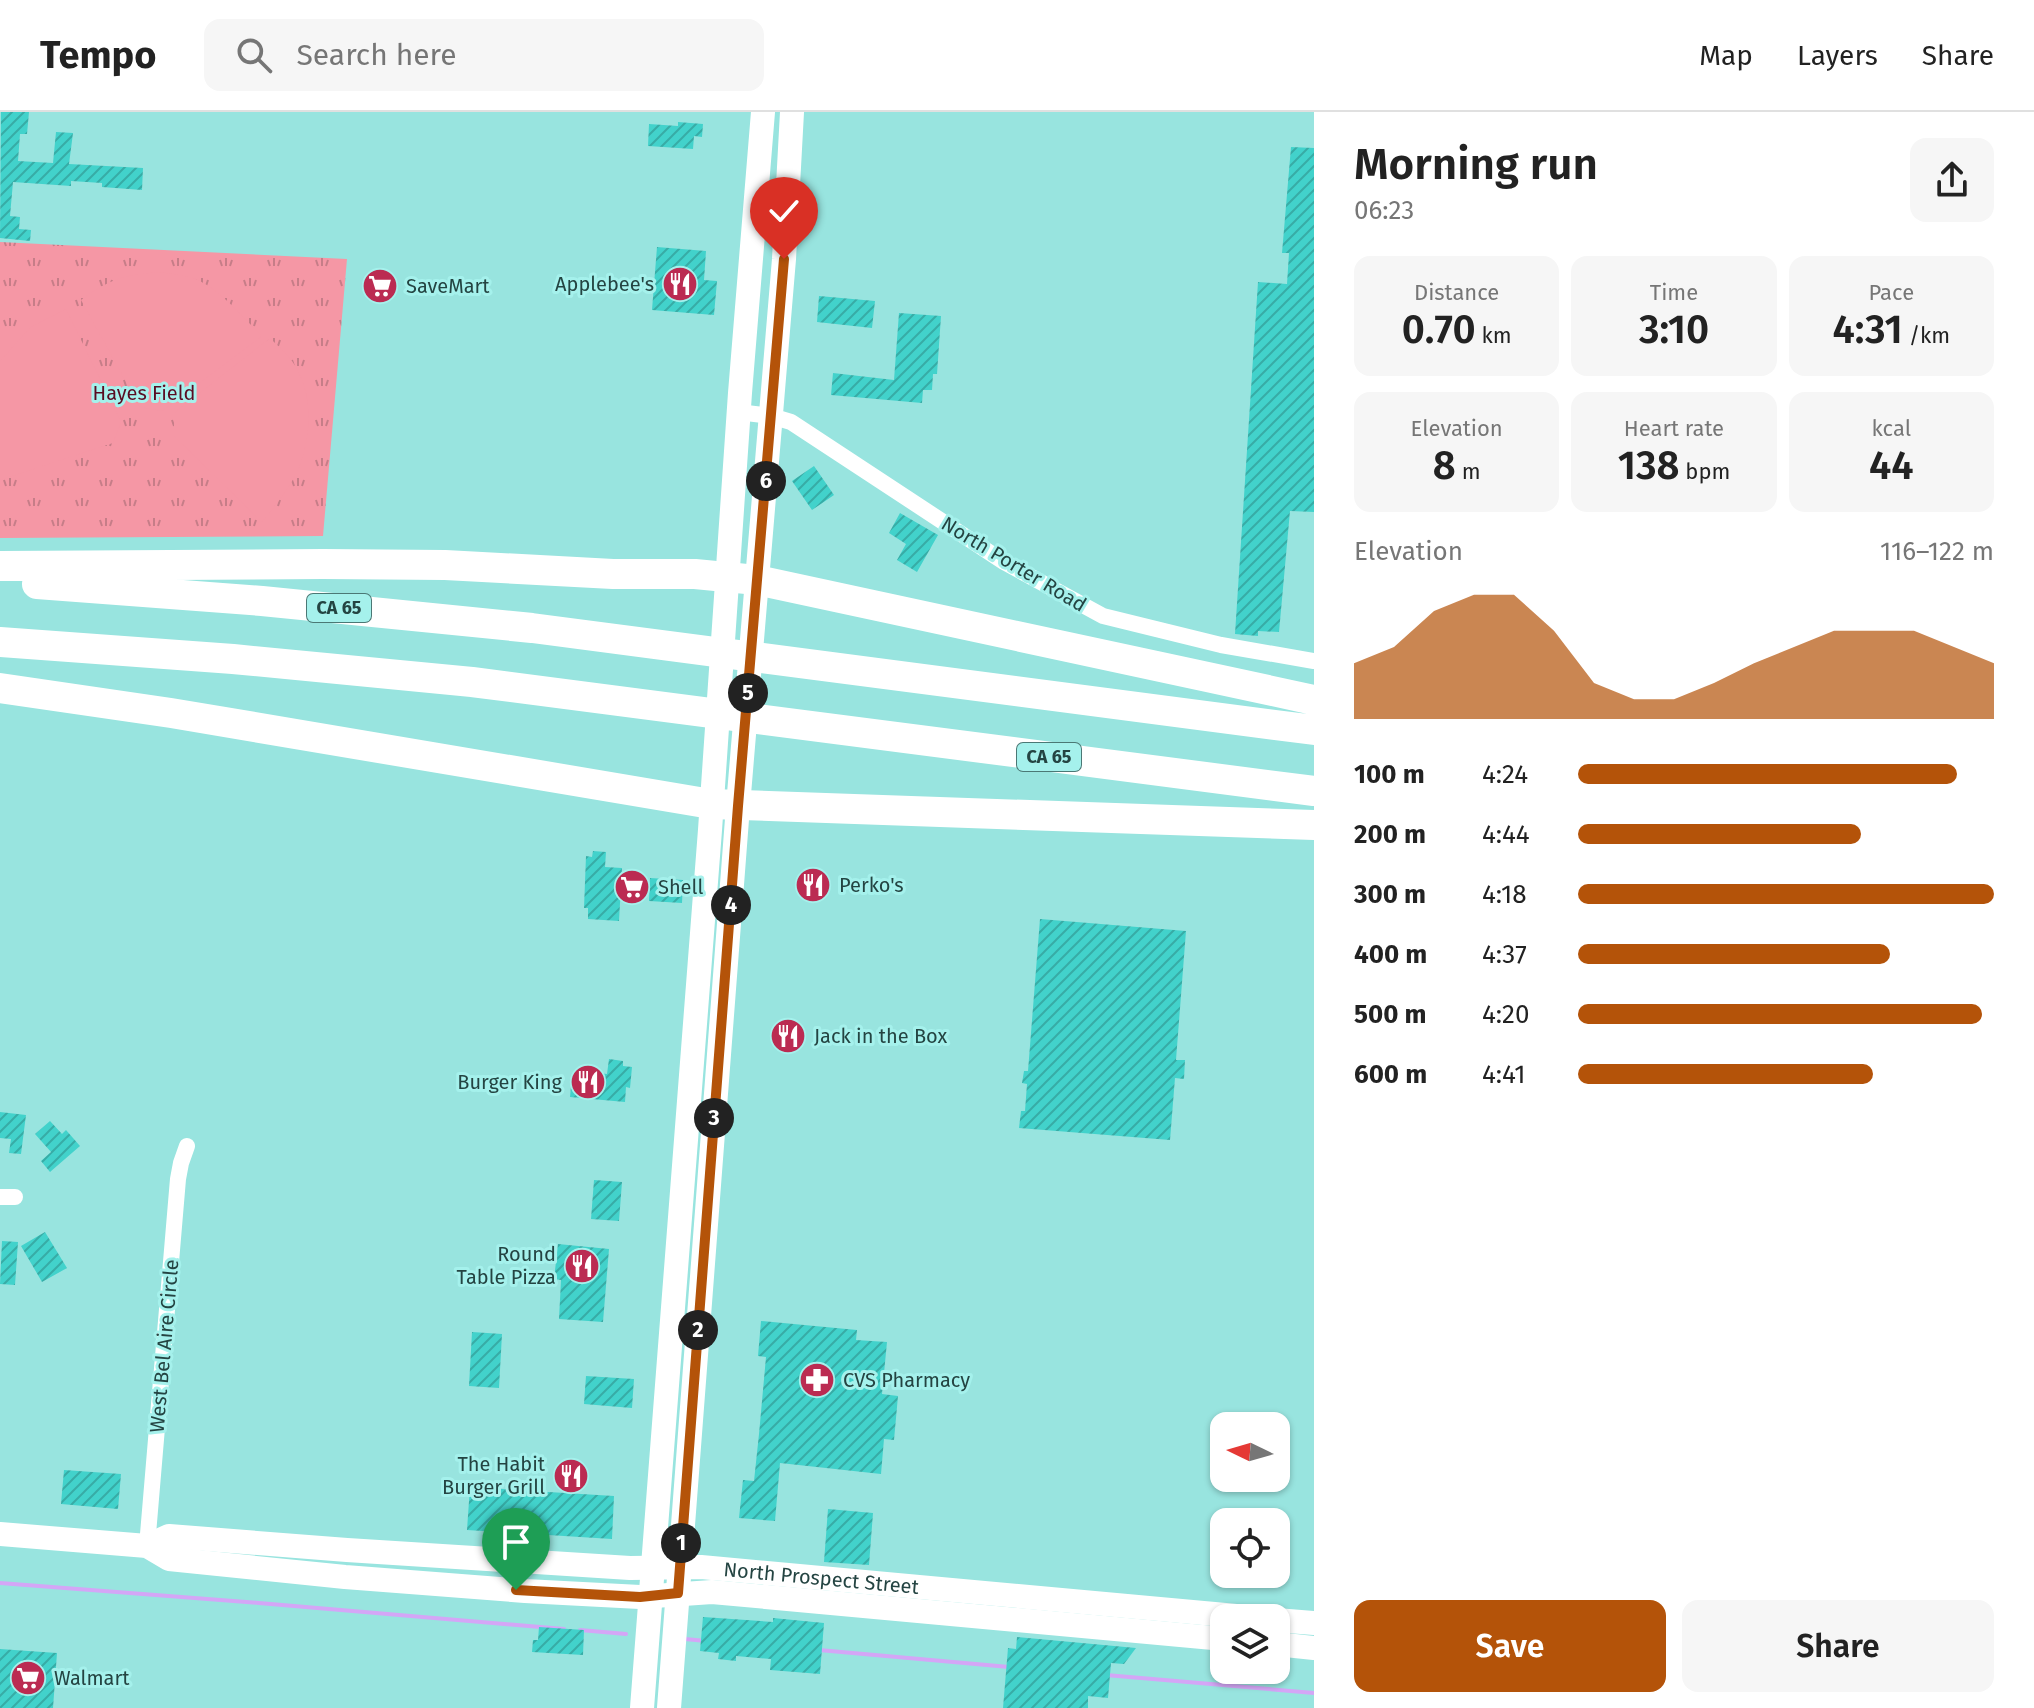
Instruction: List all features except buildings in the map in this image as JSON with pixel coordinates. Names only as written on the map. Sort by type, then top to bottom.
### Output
[{"type":"highway","points":[[0,566],[399,565],[695,574],[742,579],[1314,700]]},
{"type":"highway","name":"CA 65","points":[[0,582],[378,611],[678,646],[1314,730]]},
{"type":"highway","name":"CA 65","points":[[0,642],[472,682],[1314,791]]},
{"type":"highway","points":[[0,688],[186,715],[725,805],[1314,825]]},
{"type":"main road","points":[[669,1708],[712,1148],[725,805],[742,579],[738,412],[763,112]]},
{"type":"main road","points":[[742,579],[771,416],[792,112]]},
{"type":"main road","points":[[758,176],[771,192],[773,211],[768,332],[776,355]]},
{"type":"main road","points":[[642,1708],[695,1023],[725,805]]},
{"type":"main road","points":[[695,1023],[705,1036],[699,1131],[703,1144],[712,1148]]},
{"type":"main road","points":[[681,1200],[692,1211],[688,1305],[697,1336]]},
{"type":"main road","name":"North Prospect Street","points":[[0,1534],[147,1546],[169,1559],[345,1577],[626,1597],[712,1592],[1210,1638]]},
{"type":"main road","name":"North Prospect Street","points":[[147,1546],[169,1536],[653,1569],[701,1567],[1210,1613]]},
{"type":"main road","points":[[345,1577],[347,1550]]},
{"type":"main road","points":[[1290,1621],[1314,1623]]},
{"type":"main road","points":[[1290,1645],[1314,1648]]},
{"type":"street","name":"North Porter Road","points":[[738,412],[791,422],[1004,562],[1103,616],[1221,645],[1314,661]]},
{"type":"street","name":"West Bel Aire Circle","points":[[147,1546],[178,1179],[187,1146]]},
{"type":"green space","name":"Hayes Field","points":[[0,242],[347,259],[323,536],[0,538]]},
{"type":"green space","points":[[160,272],[189,277],[207,285],[262,336],[162,411],[140,407],[81,300],[118,279]]},
{"type":"green space","points":[[66,309],[121,422],[113,443],[0,480],[0,361],[31,327]]},
{"type":"green space","points":[[270,338],[290,358],[299,373],[307,400],[308,429],[298,470],[262,522],[174,436],[174,413]]},
{"type":"waterway","points":[[0,1583],[564,1629]]},
{"type":"waterway","points":[[580,1630],[626,1634]]},
{"type":"waterway","points":[[685,1639],[706,1641]]},
{"type":"waterway","points":[[819,1650],[1009,1667]]},
{"type":"waterway","points":[[1106,1675],[1314,1693]]},
{"type":"place","name":"Applebee's","points":[[680,284]]},
{"type":"place","name":"SaveMart","points":[[380,286]]},
{"type":"place","name":"Perko's","points":[[813,885]]},
{"type":"place","name":"Shell","points":[[632,887]]},
{"type":"place","name":"Jack in the Box","points":[[788,1036]]},
{"type":"place","name":"Burger King","points":[[588,1082]]},
{"type":"place","name":"Round Table Pizza","points":[[582,1266]]},
{"type":"place","name":"CVS Pharmacy","points":[[817,1380]]},
{"type":"place","name":"The Habit Burger Grill","points":[[571,1476]]},
{"type":"place","name":"Walmart","points":[[28,1678]]},
{"type":"route","points":[[516,1590],[640,1597],[678,1593],[738,806],[784,259]]}]
